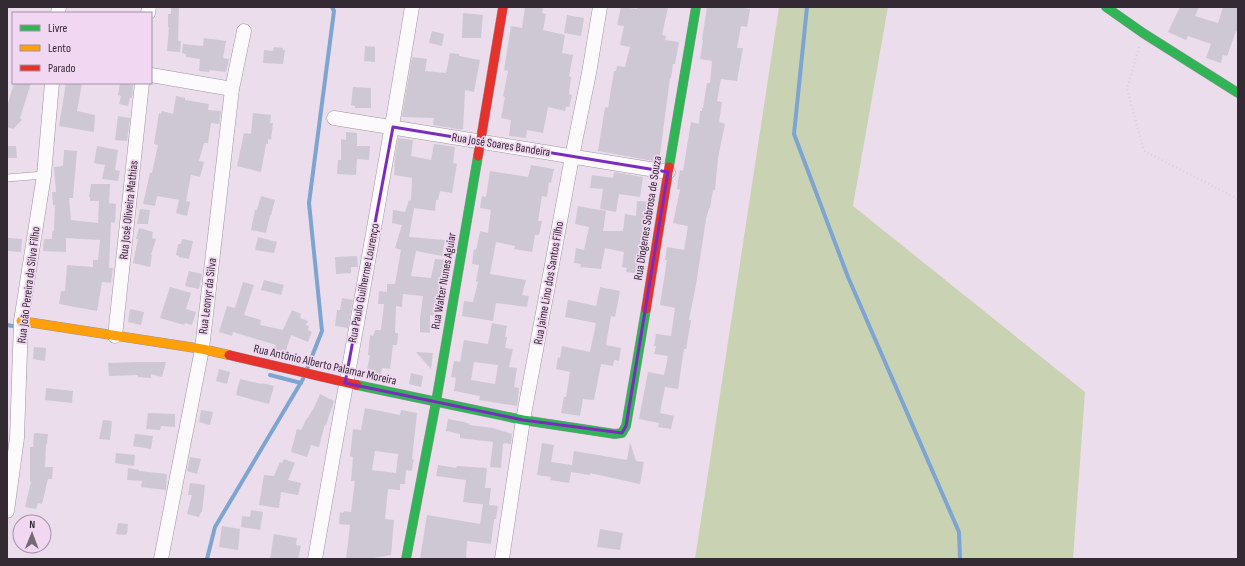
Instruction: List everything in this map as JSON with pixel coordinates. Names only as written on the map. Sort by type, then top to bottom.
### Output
[{"type":"street","name":"Rua Paulo Guilherme Lourenço","points":[[315,559],[345,383],[393,127],[412,7]]},
{"type":"street","name":"Rua Walter Nunes Aguiar","points":[[406,559],[436,402],[503,7]]},
{"type":"street","name":"Rua Jaime Lino dos Santos Filho","points":[[502,559],[524,420],[600,7]]},
{"type":"street","name":"Rua Diogenes Sobrosa de Souza","points":[[622,433],[626,426],[696,7]]},
{"type":"street","points":[[1106,7],[1143,33],[1238,93]]},
{"type":"street","name":"Rua Leonyr da Silva","points":[[161,559],[202,349],[232,89],[244,31]]},
{"type":"street","points":[[152,75],[232,89]]},
{"type":"street","name":"Rua João Pereira da Silva Filho","points":[[7,511],[17,438],[21,321],[44,175],[52,84]]},
{"type":"street","name":"Rua José Oliveira Mathias","points":[[115,336],[142,84]]},
{"type":"street","name":"Rua José Soares Bandeira","points":[[334,118],[668,172]]},
{"type":"street","name":"Rua Antônio Alberto Palamar Moreira","points":[[21,321],[202,349],[345,383],[524,420],[615,434],[622,433]]},
{"type":"lane","points":[[7,178],[44,175]]},
{"type":"path","points":[[1143,33],[1127,89],[1144,151],[1238,199]]},
{"type":"highlighted area","points":[[393,127],[668,172],[626,426],[622,433],[523,420],[345,383]]},
{"type":"green space","points":[[779,7],[888,7],[853,206],[1085,392],[1073,559],[695,559]]},
{"type":"building","points":[[171,7],[179,7],[178,41],[181,41],[180,52],[167,51],[169,27],[168,14],[171,14]]},
{"type":"building","points":[[525,7],[543,7],[542,13],[546,14],[543,30],[565,35],[562,53],[573,55],[569,76],[571,77],[569,94],[572,95],[569,107],[566,107],[565,111],[548,107],[543,133],[527,130],[526,138],[509,136],[511,120],[501,118],[505,97],[503,96],[508,71],[504,70],[511,26],[522,28]]},
{"type":"building","points":[[621,7],[637,9],[637,7],[668,7],[662,35],[666,36],[665,40],[679,42],[675,64],[673,64],[670,78],[659,162],[598,151],[605,107],[608,108],[614,71],[616,71],[617,66],[625,67],[630,47],[620,45],[624,26],[617,25]]},
{"type":"building","points":[[707,7],[736,7],[750,9],[747,27],[741,26],[737,48],[743,48],[737,81],[721,79],[717,101],[722,102],[719,122],[725,124],[718,158],[715,190],[713,190],[710,208],[706,219],[689,320],[691,320],[686,349],[684,349],[678,389],[665,387],[660,413],[674,416],[671,429],[658,427],[659,423],[639,419],[648,372],[664,375],[668,356],[654,354],[656,346],[654,346],[656,334],[671,336],[675,308],[660,305],[667,260],[665,260],[667,247],[684,250],[688,226],[673,223],[680,190],[677,189],[680,170],[683,171],[691,122],[699,124],[700,111],[702,111],[703,108],[707,83],[710,83],[712,61],[700,59]]},
{"type":"building","points":[[1180,7],[1199,7],[1195,16],[1218,23],[1223,7],[1238,7],[1238,32],[1236,31],[1227,56],[1223,55],[1221,63],[1206,58],[1211,44],[1188,36],[1186,40],[1168,32]]},
{"type":"building","points":[[463,13],[483,15],[481,38],[462,38]]},
{"type":"building","points":[[567,15],[584,18],[581,36],[564,33]]},
{"type":"building","points":[[432,31],[444,34],[442,46],[429,43]]},
{"type":"building","points":[[204,38],[226,41],[223,58],[229,59],[226,72],[210,70],[209,72],[199,71],[200,59],[186,57],[186,54],[182,53],[183,44],[203,46]]},
{"type":"building","points":[[365,46],[375,47],[375,62],[364,61]]},
{"type":"building","points":[[274,47],[283,48],[283,50],[285,50],[283,64],[263,63],[264,50],[273,51]]},
{"type":"building","points":[[450,53],[480,60],[474,92],[465,90],[463,130],[433,125],[434,118],[402,117],[412,57],[427,59],[425,71],[446,73]]},
{"type":"building","points":[[14,84],[31,84],[20,118],[22,120],[13,129],[7,127],[7,107]]},
{"type":"building","points":[[66,84],[82,84],[77,111],[95,115],[94,132],[59,126]]},
{"type":"building","points":[[120,84],[133,85],[132,98],[130,98],[128,106],[119,104],[121,96],[118,95]]},
{"type":"building","points":[[353,87],[371,88],[371,108],[355,108],[355,106],[351,105]]},
{"type":"building","points":[[176,96],[185,98],[185,100],[209,104],[208,110],[221,111],[219,124],[211,123],[208,143],[204,143],[199,161],[204,162],[200,177],[191,175],[186,201],[190,202],[187,216],[176,213],[179,200],[157,196],[155,206],[143,204],[158,145],[154,144],[159,113],[161,114],[162,111],[173,114]]},
{"type":"building","points":[[253,113],[271,115],[270,123],[273,123],[271,140],[268,139],[268,144],[266,144],[261,172],[237,166],[244,133],[251,134]]},
{"type":"building","points":[[118,116],[130,118],[127,141],[115,140]]},
{"type":"building","points":[[346,132],[357,133],[357,146],[370,146],[369,160],[357,159],[356,175],[337,174],[338,160],[341,160],[341,139],[346,140]]},
{"type":"building","points":[[398,138],[413,140],[411,156],[431,160],[434,144],[455,147],[453,163],[457,164],[452,193],[440,191],[438,200],[436,200],[435,211],[414,208],[409,237],[445,240],[442,256],[416,251],[411,276],[431,278],[435,259],[449,260],[439,316],[430,315],[430,333],[420,332],[423,296],[403,294],[402,307],[396,306],[395,333],[398,333],[397,345],[393,345],[390,369],[382,368],[380,379],[366,376],[370,355],[368,355],[370,335],[373,336],[375,330],[381,330],[384,304],[378,304],[379,291],[387,292],[387,284],[395,284],[401,250],[395,248],[402,225],[392,223],[393,210],[405,212],[409,200],[411,201],[412,178],[394,175]]},
{"type":"building","points":[[7,146],[16,146],[17,158],[7,158]]},
{"type":"building","points":[[97,146],[118,150],[115,170],[120,171],[118,181],[102,179],[105,165],[94,163]]},
{"type":"building","points":[[64,150],[77,151],[73,198],[69,198],[71,220],[98,223],[99,201],[90,201],[89,197],[91,184],[110,184],[109,203],[116,204],[115,223],[111,222],[109,268],[113,268],[111,283],[102,282],[97,311],[59,304],[61,291],[65,291],[67,265],[93,267],[93,260],[98,260],[100,240],[66,238],[66,252],[43,251],[44,239],[52,239],[52,233],[54,230],[55,205],[53,205],[52,192],[56,192],[54,167],[63,166]]},
{"type":"building","points":[[531,165],[554,169],[551,183],[549,182],[547,197],[542,196],[538,221],[542,221],[539,235],[535,235],[532,252],[514,249],[515,246],[496,242],[490,274],[526,280],[522,295],[529,296],[527,307],[496,303],[493,321],[462,316],[464,301],[473,302],[478,282],[476,281],[479,265],[472,264],[474,249],[476,250],[480,231],[488,233],[491,210],[480,208],[482,196],[486,197],[490,171],[528,177]]},
{"type":"building","points":[[614,172],[643,177],[640,197],[619,194],[616,212],[600,209],[603,189],[590,188],[592,175],[613,178]]},
{"type":"building","points":[[261,196],[275,200],[266,233],[251,230],[255,210],[257,210]]},
{"type":"building","points":[[637,201],[652,202],[644,254],[641,253],[639,274],[626,272],[627,268],[622,267],[624,252],[605,248],[601,269],[580,267],[581,264],[574,263],[576,248],[584,250],[589,227],[575,224],[578,206],[606,211],[603,231],[623,231],[625,214],[636,216]]},
{"type":"building","points":[[140,209],[150,210],[148,224],[137,224]]},
{"type":"building","points":[[139,228],[153,232],[152,238],[156,239],[151,255],[150,267],[133,263]]},
{"type":"building","points":[[258,237],[277,242],[274,253],[255,250]]},
{"type":"building","points":[[7,238],[22,239],[21,252],[7,251]]},
{"type":"building","points":[[182,239],[193,241],[189,259],[176,255],[178,244],[181,244]]},
{"type":"building","points":[[357,256],[358,267],[351,267],[351,273],[336,274],[335,257]]},
{"type":"building","points":[[189,271],[202,274],[199,289],[185,286]]},
{"type":"building","points":[[264,280],[284,285],[281,295],[261,290]]},
{"type":"building","points":[[243,282],[254,285],[244,315],[261,320],[260,325],[283,330],[292,310],[301,314],[300,318],[308,321],[306,325],[309,326],[308,330],[312,332],[308,342],[291,335],[285,353],[274,350],[276,345],[233,332],[232,336],[219,332],[227,306],[235,308]]},
{"type":"building","points":[[170,287],[191,293],[186,309],[196,312],[192,325],[185,323],[184,325],[160,318]]},
{"type":"building","points":[[600,287],[620,291],[615,317],[611,316],[606,345],[621,348],[619,361],[614,360],[613,366],[601,364],[594,400],[583,399],[580,416],[561,413],[564,397],[566,397],[570,372],[556,369],[562,346],[590,352],[596,323],[565,317],[568,300],[596,306]]},
{"type":"building","points":[[342,298],[353,300],[348,328],[335,326],[337,310],[340,310]]},
{"type":"building","points":[[130,309],[144,312],[141,325],[128,322]]},
{"type":"building","points":[[492,323],[507,326],[505,348],[513,349],[509,367],[517,368],[514,387],[519,388],[517,406],[479,400],[480,396],[454,391],[456,378],[451,377],[454,361],[460,362],[464,340],[488,344]],"holes":[[[474,362],[498,365],[495,384],[471,380]]]},
{"type":"building","points":[[34,347],[46,348],[45,361],[33,359]]},
{"type":"building","points":[[416,352],[433,353],[431,369]]},
{"type":"building","points":[[166,362],[162,377],[151,374],[151,378],[138,377],[138,375],[109,376],[108,363]]},
{"type":"building","points":[[219,369],[230,372],[227,384],[216,381]]},
{"type":"building","points":[[411,373],[423,376],[421,387],[409,384]]},
{"type":"building","points":[[240,379],[274,386],[269,404],[236,395]]},
{"type":"building","points":[[46,388],[73,391],[72,403],[45,400]]},
{"type":"building","points":[[320,394],[334,401],[326,425],[325,424],[319,447],[311,445],[307,457],[291,452],[297,429],[301,430],[313,410]]},
{"type":"building","points":[[365,408],[400,415],[401,410],[417,413],[412,471],[406,470],[405,484],[400,484],[400,490],[388,489],[385,519],[394,520],[391,555],[368,559],[346,559],[350,525],[339,524],[340,512],[351,512],[355,481],[351,481],[353,457],[350,456],[353,429],[361,430]],"holes":[[[375,451],[398,454],[396,473],[372,470]]]},
{"type":"building","points":[[201,410],[213,412],[210,425],[199,422]]},
{"type":"building","points":[[148,413],[175,414],[175,427],[161,426],[160,430],[146,429]]},
{"type":"building","points":[[448,419],[464,422],[470,424],[469,425],[493,428],[512,434],[511,444],[503,444],[501,468],[490,467],[493,442],[460,438],[460,434],[446,431]]},
{"type":"building","points":[[103,420],[112,421],[110,440],[99,439]]},
{"type":"building","points":[[34,433],[48,434],[45,467],[53,467],[52,479],[48,479],[42,504],[38,503],[36,509],[25,507],[31,482],[30,447],[33,447]]},
{"type":"building","points":[[135,434],[153,436],[151,449],[133,446]]},
{"type":"building","points":[[630,442],[636,461],[644,462],[640,484],[590,473],[590,475],[571,472],[569,483],[550,480],[551,477],[537,475],[542,443],[554,445],[551,462],[572,465],[574,451],[627,460]]},
{"type":"building","points":[[116,453],[135,455],[134,466],[115,463]]},
{"type":"building","points":[[190,457],[201,459],[197,474],[187,471]]},
{"type":"building","points":[[284,459],[295,463],[288,480],[301,483],[298,495],[281,492],[279,508],[259,505],[264,475],[274,476],[280,462],[282,463]]},
{"type":"building","points":[[438,465],[456,468],[457,466],[487,468],[485,488],[491,488],[489,505],[463,502],[466,480],[436,476]]},
{"type":"building","points":[[128,468],[139,471],[167,474],[166,490],[141,487],[142,481],[127,480]]},
{"type":"building","points":[[190,483],[205,485],[202,512],[199,517],[187,514],[192,495],[188,495]]},
{"type":"building","points":[[483,504],[498,506],[496,519],[494,519],[491,544],[467,541],[466,559],[420,559],[427,515],[480,524]]},
{"type":"building","points":[[251,510],[263,512],[260,530],[241,527],[242,516],[250,517]]},
{"type":"building","points":[[118,523],[128,524],[126,535],[116,534]]},
{"type":"building","points":[[222,526],[240,529],[238,550],[219,547]]},
{"type":"building","points":[[600,529],[623,533],[620,550],[597,547]]},
{"type":"building","points":[[274,534],[297,538],[296,545],[301,546],[298,559],[270,559]]},
{"type":"waterway","points":[[307,369],[322,331],[309,203],[334,11],[332,7]]},
{"type":"waterway","points":[[807,7],[794,134],[848,277],[959,532],[960,559]]},
{"type":"waterway","points":[[7,325],[18,327]]},
{"type":"waterway","points":[[270,375],[301,383]]},
{"type":"waterway","points":[[207,559],[215,527],[303,379]]},
{"type":"traffic: fast","points":[[669,167],[696,7]]},
{"type":"traffic: fast","points":[[1106,7],[1143,33],[1238,93]]},
{"type":"traffic: fast","points":[[406,559],[436,402],[478,156]]},
{"type":"traffic: fast","points":[[357,385],[523,420],[615,434],[622,433],[626,426],[646,309]]},
{"type":"traffic: slow","points":[[21,321],[202,349],[229,355]]},
{"type":"traffic: jam","points":[[478,156],[503,7]]},
{"type":"traffic: jam","points":[[646,309],[669,167]]},
{"type":"traffic: jam","points":[[229,355],[357,385]]}]
